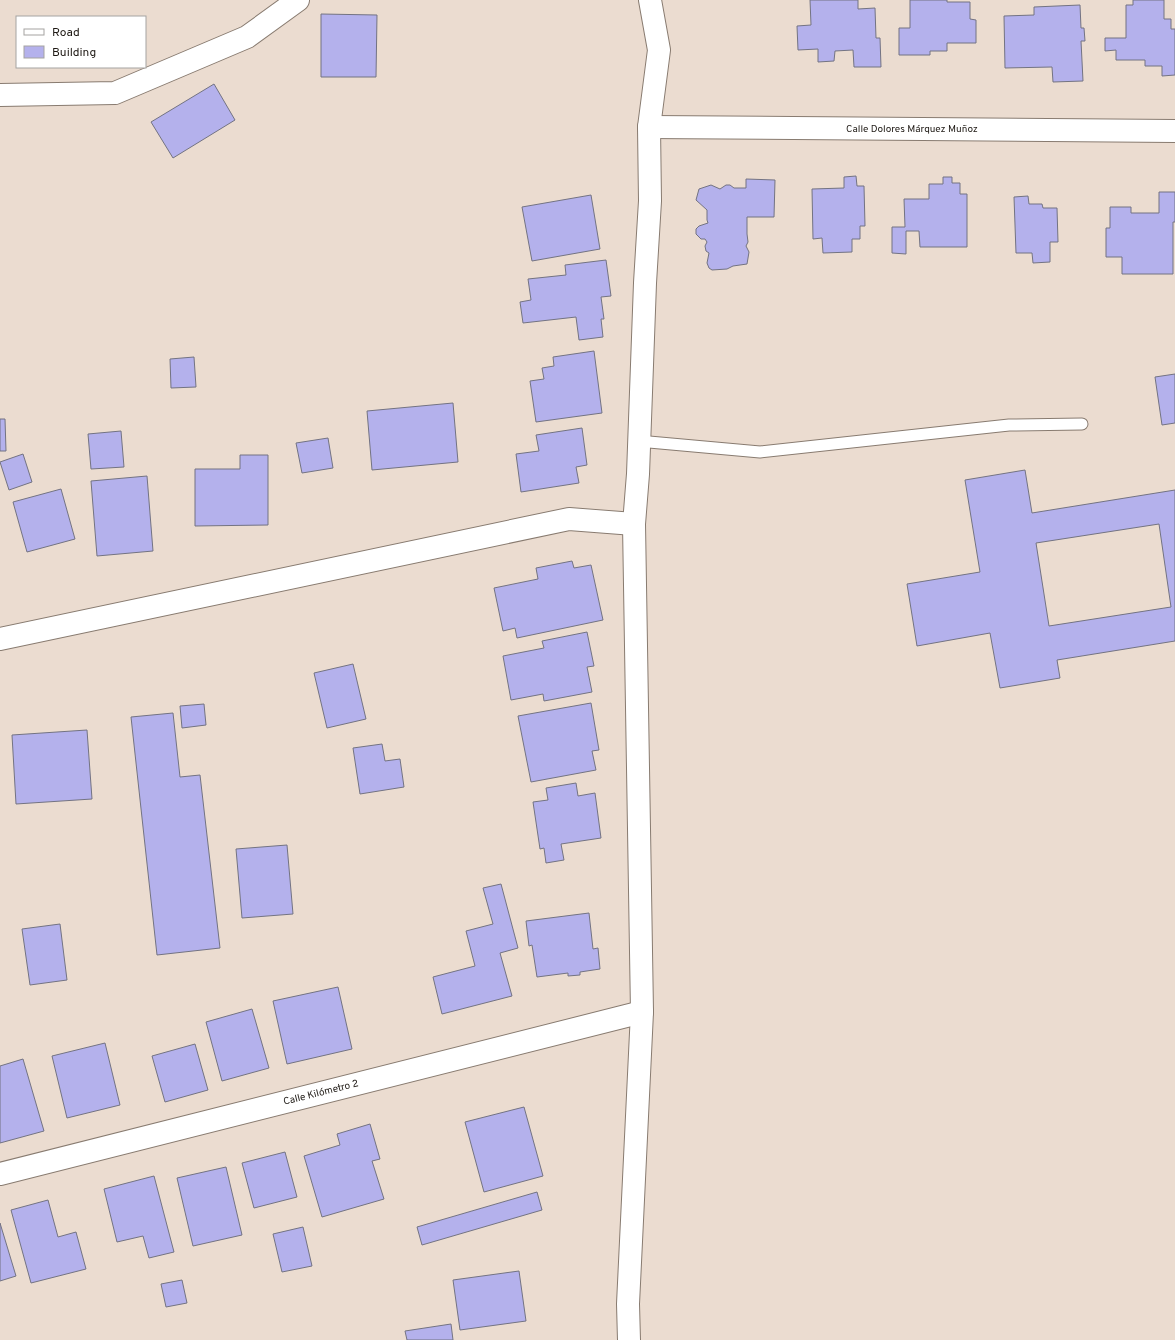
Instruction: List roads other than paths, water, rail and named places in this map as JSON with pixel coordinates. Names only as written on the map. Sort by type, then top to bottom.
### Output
[{"type":"street","points":[[0,95],[115,93],[247,37],[298,0]]},
{"type":"street","points":[[629,1340],[628,1304],[642,1012],[634,524],[638,474],[638,441],[650,201],[649,127],[659,50],[650,0]]},
{"type":"street","name":"Calle Dolores Márquez Muñoz","points":[[649,127],[1175,131]]},
{"type":"street","points":[[0,639],[569,518],[634,524]]},
{"type":"street","name":"Calle Kilómetro 2","points":[[0,1174],[642,1012]]},
{"type":"lane","points":[[638,441],[760,452],[1009,425],[1082,424]]}]
